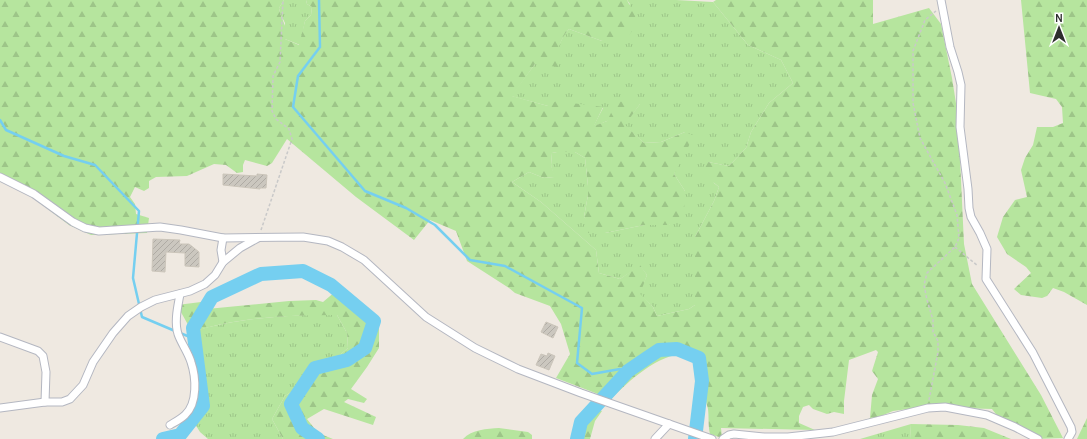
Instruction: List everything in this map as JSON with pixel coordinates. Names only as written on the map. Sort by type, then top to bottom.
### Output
[{"type":"street","points":[[942,3],[950,47],[961,85],[960,127],[969,208],[971,217],[987,249],[986,279],[1032,353],[1071,427],[1072,432],[1068,439]]},
{"type":"street","points":[[0,177],[34,194],[73,222],[85,228],[99,230],[160,228],[181,230],[223,238],[317,238],[342,247],[364,260],[426,317],[475,348],[518,369],[711,439]]},
{"type":"street","points":[[223,238],[223,262]]},
{"type":"street","points":[[0,408],[45,402],[62,402],[70,399],[83,385],[93,362],[113,333],[128,316],[141,306],[155,300],[190,291],[205,284],[214,275],[223,262],[240,248],[258,238]]},
{"type":"street","points":[[170,426],[186,414],[190,409],[194,400],[195,389],[191,362],[178,333],[177,312],[180,294]]},
{"type":"street","points":[[0,337],[38,351],[43,356],[46,372],[45,402]]},
{"type":"street","points":[[723,439],[729,434],[764,437],[788,437],[833,432],[928,408],[945,407],[987,415],[1015,426],[1038,439]]},
{"type":"street","points":[[655,439],[670,424]]},
{"type":"path","points":[[258,238],[292,140],[289,129],[276,119],[272,110],[273,76],[280,62],[283,0]]},
{"type":"path","points":[[928,408],[938,352],[938,341],[933,332],[933,320],[924,285],[927,273],[955,247],[959,238],[957,215],[945,183],[920,138],[914,104],[914,51],[925,20],[942,3]]},
{"type":"path","points":[[955,247],[986,272]]},
{"type":"green space","points":[[0,0],[284,0],[279,8],[287,31],[285,39],[299,45],[305,21],[311,15],[312,7],[307,4],[306,0],[627,0],[639,23],[628,36],[602,41],[569,29],[562,38],[559,47],[558,67],[535,64],[512,96],[548,106],[556,101],[603,107],[594,126],[607,121],[617,101],[640,104],[625,125],[644,143],[661,142],[685,132],[694,136],[674,174],[685,191],[684,213],[669,225],[644,225],[605,233],[588,233],[590,224],[584,217],[588,195],[585,158],[575,152],[552,153],[551,165],[555,177],[544,178],[529,172],[512,182],[541,202],[596,250],[599,273],[620,279],[640,265],[647,275],[640,294],[653,307],[657,316],[689,309],[695,305],[695,237],[714,201],[719,187],[700,171],[708,162],[729,166],[746,148],[751,132],[769,103],[793,83],[781,60],[748,45],[713,2],[716,0],[873,0],[873,24],[929,8],[941,24],[958,116],[964,244],[972,284],[1041,395],[1063,438],[1032,439],[1006,427],[992,409],[923,407],[893,411],[864,423],[870,418],[872,395],[878,379],[872,371],[878,352],[876,350],[849,360],[844,414],[834,412],[827,414],[813,409],[809,405],[803,407],[799,416],[799,423],[815,430],[721,428],[722,438],[710,434],[708,409],[703,388],[704,367],[699,358],[689,354],[678,354],[657,362],[636,376],[611,399],[556,378],[570,354],[561,324],[550,306],[515,293],[467,261],[456,231],[430,220],[414,240],[356,197],[287,139],[272,163],[267,166],[245,160],[243,172],[237,173],[226,165],[214,164],[187,176],[156,177],[149,181],[149,188],[144,191],[135,187],[130,197],[135,204],[136,214],[149,218],[147,233],[91,235],[69,225],[28,194],[0,177]]},
{"type":"green space","points":[[284,0],[306,0],[307,4],[312,7],[311,15],[305,21],[300,45],[285,39],[285,23],[279,8]]},
{"type":"green space","points":[[627,0],[713,2],[748,45],[781,60],[793,83],[769,103],[751,132],[746,148],[729,166],[708,162],[714,183],[719,187],[714,201],[695,237],[695,305],[689,309],[657,316],[653,307],[639,294],[647,275],[640,266],[620,279],[599,273],[596,250],[541,202],[512,182],[529,172],[544,178],[554,177],[551,165],[552,153],[575,152],[585,158],[588,195],[584,217],[605,233],[644,225],[669,225],[685,191],[674,174],[685,132],[661,142],[644,143],[624,125],[640,104],[593,127],[603,108],[548,106],[511,96],[535,64],[557,49],[564,35],[569,29],[602,41],[630,4]]},
{"type":"green space","points":[[1021,0],[1087,0],[1087,305],[1064,292],[1053,288],[1047,296],[1042,298],[1021,295],[1014,289],[1031,273],[1026,267],[1007,254],[997,237],[1003,217],[1015,200],[1027,197],[1021,170],[1025,158],[1033,145],[1037,127],[1053,127],[1063,123],[1062,107],[1056,99],[1030,93]]},
{"type":"green space","points":[[336,291],[346,292],[379,321],[379,348],[351,389],[367,399],[364,403],[348,399],[344,402],[376,417],[373,425],[324,409],[307,419],[318,433],[333,439],[283,439],[272,419],[285,396],[314,377],[348,348],[347,333],[337,315],[245,320],[192,332],[177,305],[201,302],[207,309],[289,301],[316,300],[323,302]]},
{"type":"green space","points":[[306,315],[337,315],[347,333],[348,348],[314,377],[285,396],[272,419],[283,439],[208,439],[200,432],[195,424],[203,405],[192,352],[192,332],[248,320]]},
{"type":"green space","points":[[588,406],[602,411],[595,421],[590,439],[577,439],[579,421],[582,413]]},
{"type":"green space","points":[[1087,418],[1087,439],[1077,439]]},
{"type":"green space","points":[[911,424],[910,439],[860,439]]},
{"type":"green space","points":[[911,424],[958,425],[984,428],[1011,439],[910,439]]},
{"type":"green space","points":[[499,428],[528,432],[532,435],[532,439],[463,439],[475,431]]},
{"type":"building","points":[[223,174],[257,176],[257,174],[267,175],[266,188],[260,189],[223,185]]},
{"type":"building","points":[[153,239],[180,240],[179,244],[189,244],[199,252],[199,267],[185,266],[185,253],[166,252],[165,272],[152,271]]},
{"type":"building","points":[[546,322],[558,327],[553,338],[541,332]]},
{"type":"building","points":[[548,353],[555,356],[549,370],[536,365],[541,354],[547,356]]},
{"type":"waterway","points":[[319,0],[320,47],[298,76],[293,107],[365,191],[406,208],[435,225],[470,260],[505,266],[582,308],[577,363],[592,374],[620,369],[628,371]]},
{"type":"waterway","points":[[0,120],[6,130],[64,156],[95,165],[139,211],[133,278],[142,317],[175,331]]},
{"type":"waterway","points":[[163,439],[180,435],[203,406],[193,328],[212,297],[261,274],[303,271],[331,285],[374,321],[365,348],[347,360],[315,368],[291,404],[302,428],[318,439]]},
{"type":"waterway","points":[[180,333],[195,339]]},
{"type":"waterway","points":[[577,439],[581,422],[628,371],[659,350],[677,349],[699,358],[702,381],[695,439]]}]
